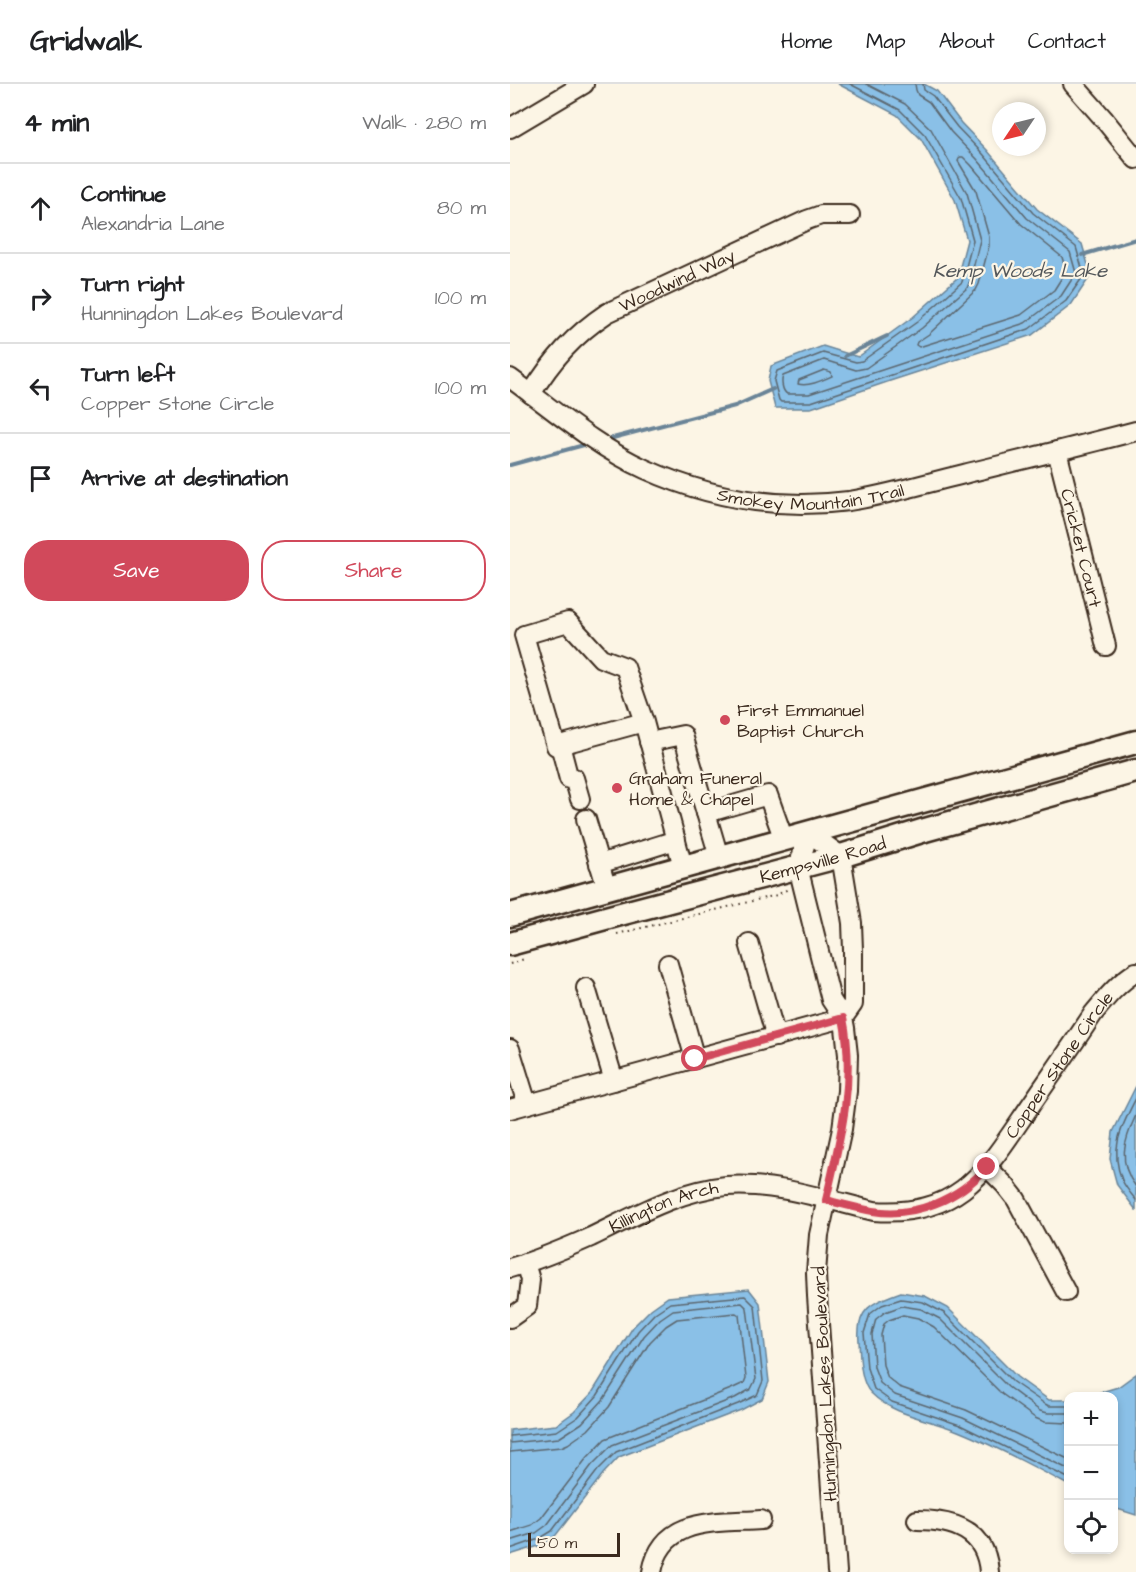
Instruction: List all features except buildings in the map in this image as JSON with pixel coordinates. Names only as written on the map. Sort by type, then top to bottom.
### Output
[{"type":"main road","name":"Kempsville Road","points":[[510,915],[1136,742]]},
{"type":"main road","name":"Kempsville Road","points":[[510,944],[841,856],[1136,771]]},
{"type":"street","points":[[510,128],[584,84]]},
{"type":"street","points":[[1073,84],[1136,159]]},
{"type":"street","name":"Woodwind Way","points":[[531,394],[561,351],[607,313],[807,220],[821,215],[850,215]]},
{"type":"street","name":"Smokey Mountain Trail","points":[[510,378],[593,440],[644,469],[685,486],[716,494],[786,504],[817,504],[873,496],[1136,431]]},
{"type":"street","name":"Cricket Court","points":[[1057,451],[1106,646]]},
{"type":"street","points":[[644,722],[556,746],[525,635],[568,622],[601,657],[625,667],[644,722],[683,867]]},
{"type":"street","points":[[649,742],[683,735],[719,858]]},
{"type":"street","points":[[560,745],[569,779],[574,778],[580,799]]},
{"type":"street","points":[[706,813],[768,795],[784,840]]},
{"type":"street","points":[[586,819],[607,888]]},
{"type":"street","points":[[798,867],[809,832],[841,856]]},
{"type":"street","points":[[599,864],[675,840]]},
{"type":"street","name":"Hunningdon Lakes Boulevard","points":[[841,856],[852,922],[853,950],[853,1004],[843,1018]]},
{"type":"street","name":"Hunningdon Lakes Boulevard","points":[[798,867],[831,1000],[843,1018],[848,1055],[847,1091],[842,1129],[819,1235],[816,1273],[837,1572]]},
{"type":"street","points":[[749,943],[776,1037]]},
{"type":"street","points":[[668,964],[695,1059]]},
{"type":"street","name":"Copper Stone Circle","points":[[826,1200],[874,1211],[891,1212],[922,1208],[951,1197],[964,1189],[987,1167],[1093,1014],[1111,992],[1136,972]]},
{"type":"street","points":[[586,987],[614,1081]]},
{"type":"street","points":[[511,1058],[518,1107],[843,1018]]},
{"type":"street","points":[[987,1167],[1016,1199],[1066,1292]]},
{"type":"street","name":"Killington Arch","points":[[517,1266],[590,1237],[643,1210],[687,1193],[727,1186],[773,1187],[826,1200]]},
{"type":"street","points":[[510,1318],[527,1306],[530,1280],[517,1266]]},
{"type":"street","points":[[652,1572],[658,1551],[682,1529],[698,1524],[761,1520]]},
{"type":"street","points":[[917,1520],[933,1520],[964,1529],[979,1541],[984,1550],[989,1572]]},
{"type":"water","name":"Kemp Woods Lake","points":[[838,84],[924,84],[937,91],[961,123],[1037,209],[1082,244],[1091,275],[1071,305],[1032,335],[811,408],[775,408],[768,381],[771,366],[823,346],[858,357],[913,317],[957,278],[967,240],[955,200],[921,139],[897,115]]},
{"type":"water","points":[[1136,1086],[1136,1210],[1117,1185],[1110,1159],[1113,1132]]},
{"type":"water","points":[[749,1289],[760,1303],[769,1382],[762,1399],[741,1410],[619,1457],[556,1535],[542,1545],[510,1555],[510,1430],[556,1425],[574,1412],[592,1393],[633,1327],[651,1309],[668,1297]]},
{"type":"water","points":[[901,1292],[925,1296],[948,1308],[1017,1377],[1049,1400],[1064,1400],[1064,1483],[972,1437],[890,1407],[867,1389],[861,1369],[860,1320],[869,1308]]},
{"type":"water","points":[[1136,1374],[1136,1515],[1118,1509],[1118,1392],[1101,1392],[1118,1387]]},
{"type":"waterway","points":[[1082,255],[1136,239]]},
{"type":"waterway","points":[[845,356],[887,336]]},
{"type":"waterway","points":[[609,439],[735,406],[773,389]]},
{"type":"waterway","points":[[510,465],[584,445]]},
{"type":"place","name":"First Emmanuel Baptist Church","points":[[725,720]]},
{"type":"place","name":"Graham Funeral Home & Chapel","points":[[617,788]]},
{"type":"route","points":[[695,1059],[843,1018],[848,1055],[847,1091],[842,1129],[826,1200],[874,1211],[891,1212],[922,1208],[951,1197],[964,1189],[987,1167]]}]
